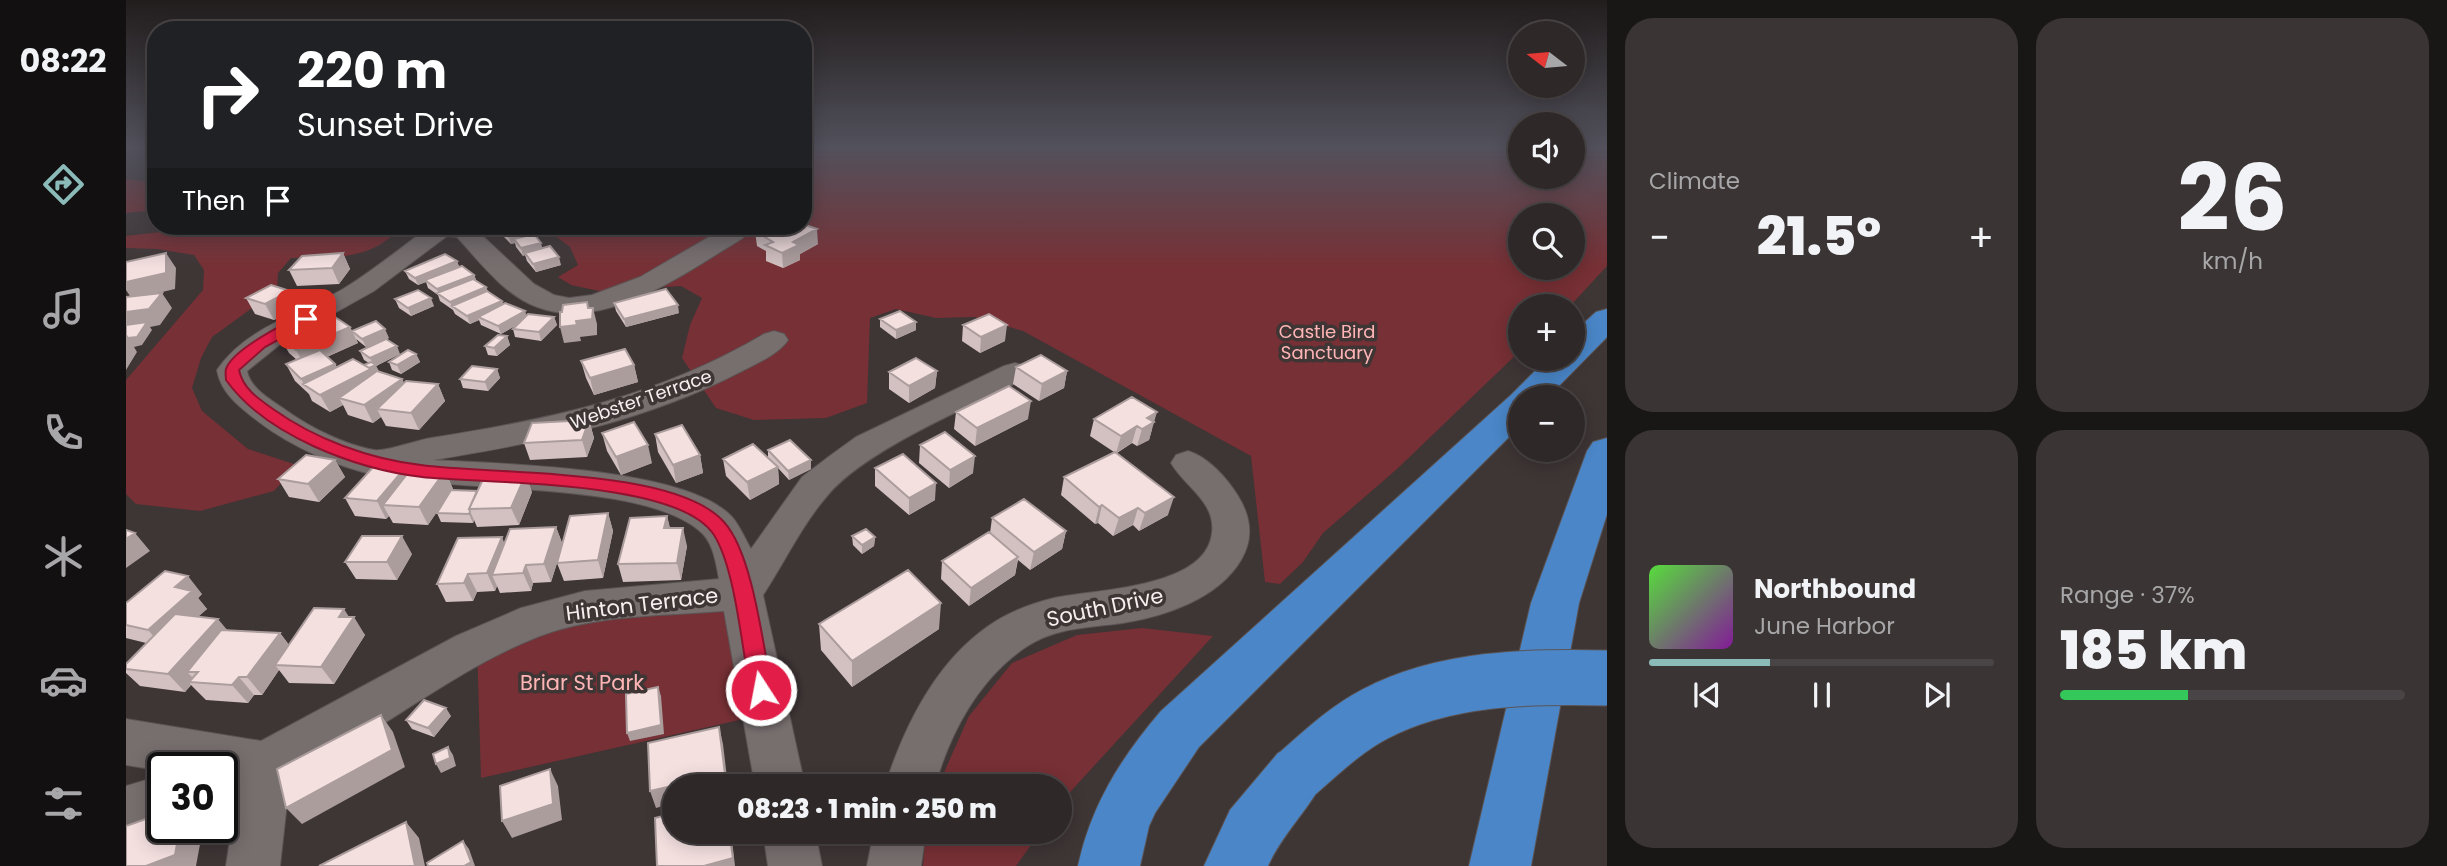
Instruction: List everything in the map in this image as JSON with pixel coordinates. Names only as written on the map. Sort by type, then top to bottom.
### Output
[{"type":"highway","points":[[1585,340],[1607,319]]},
{"type":"highway","points":[[1540,385],[1555,371]]},
{"type":"highway","points":[[1109,866],[1124,810],[1140,780],[1180,729],[1508,416]]},
{"type":"highway","points":[[1500,866],[1556,603],[1607,450]]},
{"type":"highway","points":[[1236,866],[1252,832],[1298,773],[1348,730],[1385,709],[1426,694],[1504,680],[1557,676],[1607,678]]},
{"type":"street","points":[[433,235],[352,295],[260,344],[232,370],[234,380],[248,398],[293,432],[378,464],[421,471],[592,483],[668,498],[700,512],[719,527],[734,555],[778,774]]},
{"type":"street","points":[[469,235],[531,294],[550,303],[575,304],[601,300],[656,280],[729,235]]},
{"type":"street","name":"Webster Terrace","points":[[378,464],[429,447],[474,444],[591,419],[690,385],[743,361],[774,340]]},
{"type":"street","name":"Hinton Terrace","points":[[244,773],[477,646],[534,621],[565,612],[600,607],[742,593],[815,486],[868,445],[1015,372]]},
{"type":"street","name":"South Drive","points":[[913,774],[916,762],[953,691],[992,649],[1029,624],[1065,611],[1132,604],[1170,594],[1195,581],[1222,561],[1231,539],[1229,513],[1218,494],[1188,463]]},
{"type":"street","points":[[126,742],[244,773],[253,866]]},
{"type":"street","points":[[126,812],[147,805]]},
{"type":"street","points":[[792,844],[796,866]]},
{"type":"street","points":[[894,866],[898,844]]},
{"type":"green space","points":[[126,187],[147,187],[147,211],[126,213]]},
{"type":"green space","name":"Castle Bird Sanctuary","points":[[812,187],[1607,187],[1607,266],[1581,294],[1508,294],[1508,362],[1397,469],[1323,533],[1303,562],[1280,584],[1265,582],[1251,456],[1023,331],[975,317],[936,318],[896,309],[870,318],[867,403],[826,418],[754,420],[716,408],[682,358],[690,325],[702,298],[681,286],[599,291],[571,285],[558,277],[578,265],[570,247],[554,235],[812,235]]},
{"type":"green space","points":[[147,234],[393,235],[370,249],[345,256],[291,258],[278,273],[277,290],[212,337],[201,358],[192,388],[202,411],[248,449],[297,465],[274,491],[200,511],[136,504],[126,494],[126,380],[203,290],[204,270],[194,255],[157,249],[126,248],[126,236]]},
{"type":"green space","name":"Briar St Park","points":[[742,593],[766,714],[481,778],[477,646],[534,621]]},
{"type":"green space","points":[[1142,628],[1213,636],[1072,790],[1072,774],[943,774],[969,716],[1012,663],[1077,635]]},
{"type":"green space","points":[[925,844],[1032,844],[1016,866],[923,866]]},
{"type":"building","points":[[535,235],[541,243],[521,248],[514,239]]},
{"type":"building","points":[[762,235],[806,235],[793,242],[799,245],[782,253],[765,245],[773,242]]},
{"type":"building","points":[[550,246],[559,257],[533,264],[525,253]]},
{"type":"building","points":[[166,253],[166,273],[126,282],[126,262]]},
{"type":"building","points":[[343,253],[332,268],[289,270],[302,256]]},
{"type":"building","points":[[445,254],[457,261],[415,278],[405,271]]},
{"type":"building","points":[[462,266],[474,275],[437,289],[425,280]]},
{"type":"building","points":[[473,279],[486,287],[450,302],[437,293]]},
{"type":"building","points":[[271,285],[290,291],[265,304],[246,298]]},
{"type":"building","points":[[666,289],[678,305],[624,319],[614,303]]},
{"type":"building","points":[[418,290],[431,298],[408,308],[395,299]]},
{"type":"building","points":[[487,291],[502,301],[467,316],[452,306]]},
{"type":"building","points":[[162,293],[149,309],[126,312],[126,297]]},
{"type":"building","points":[[587,302],[588,308],[593,308],[592,319],[576,321],[577,325],[560,327],[563,305]]},
{"type":"building","points":[[505,303],[525,311],[498,326],[478,317]]},
{"type":"building","points":[[900,311],[916,322],[896,330],[880,319]]},
{"type":"building","points":[[528,314],[554,317],[539,332],[513,329]]},
{"type":"building","points":[[989,314],[1007,325],[981,337],[963,325]]},
{"type":"building","points":[[332,315],[350,327],[296,350],[280,337]]},
{"type":"building","points":[[376,321],[385,329],[362,339],[352,331]]},
{"type":"building","points":[[147,322],[137,337],[128,338],[126,325]]},
{"type":"building","points":[[498,335],[507,336],[494,348],[485,346]]},
{"type":"building","points":[[386,339],[397,346],[370,358],[360,351]]},
{"type":"building","points":[[625,349],[634,365],[590,378],[581,361]]},
{"type":"building","points":[[320,350],[335,364],[301,379],[286,364]]},
{"type":"building","points":[[408,350],[416,354],[397,365],[389,362]]},
{"type":"building","points":[[1041,355],[1067,371],[1042,384],[1016,367]]},
{"type":"building","points":[[916,358],[937,371],[909,386],[889,372]]},
{"type":"building","points":[[353,359],[371,369],[320,395],[303,384]]},
{"type":"building","points":[[371,362],[376,365],[369,368],[364,365]]},
{"type":"building","points":[[472,366],[497,369],[485,382],[460,379]]},
{"type":"building","points":[[377,371],[402,379],[364,405],[339,398]]},
{"type":"building","points":[[406,381],[438,384],[411,413],[377,409]]},
{"type":"building","points":[[1009,386],[1031,401],[977,428],[956,412]]},
{"type":"building","points":[[1132,397],[1157,412],[1147,418],[1154,422],[1142,429],[1137,426],[1121,436],[1094,419]]},
{"type":"building","points":[[589,420],[582,440],[524,443],[532,423]]},
{"type":"building","points":[[634,422],[648,445],[616,457],[602,433]]},
{"type":"building","points":[[682,425],[700,455],[673,465],[655,434]]},
{"type":"building","points":[[945,432],[975,456],[950,470],[920,445]]},
{"type":"building","points":[[790,440],[811,460],[788,471],[768,450]]},
{"type":"building","points":[[753,444],[778,467],[747,482],[723,459]]},
{"type":"building","points":[[1115,452],[1174,497],[1145,513],[1138,508],[1119,518],[1102,505],[1099,507],[1064,477]]},
{"type":"building","points":[[903,454],[936,483],[909,498],[875,468]]},
{"type":"building","points":[[306,455],[335,460],[308,484],[278,479]]},
{"type":"building","points":[[375,465],[405,468],[377,501],[345,498]]},
{"type":"building","points":[[411,469],[445,471],[419,507],[383,505]]},
{"type":"building","points":[[526,474],[511,508],[469,509],[485,475]]},
{"type":"building","points":[[451,490],[477,491],[469,514],[437,513]]},
{"type":"building","points":[[1024,499],[1066,531],[1034,552],[992,518]]},
{"type":"building","points":[[608,513],[598,560],[557,563],[570,516]]},
{"type":"building","points":[[667,516],[664,528],[683,528],[677,563],[618,564],[630,518]]},
{"type":"building","points":[[556,527],[544,564],[526,565],[523,573],[492,575],[510,529]]},
{"type":"building","points":[[866,529],[875,537],[862,545],[852,536]]},
{"type":"building","points":[[126,530],[135,533],[126,539]]},
{"type":"building","points":[[989,532],[1018,557],[971,588],[942,561]]},
{"type":"building","points":[[362,536],[402,536],[387,562],[345,562]]},
{"type":"building","points":[[502,537],[487,573],[468,574],[464,583],[437,584],[458,538]]},
{"type":"building","points":[[908,570],[941,603],[852,661],[819,624]]},
{"type":"building","points":[[165,571],[188,576],[175,587],[192,591],[148,630],[126,625],[126,603]]},
{"type":"building","points":[[314,608],[344,609],[339,617],[354,617],[321,667],[275,665]]},
{"type":"building","points":[[175,614],[218,619],[168,674],[126,669],[126,664]]},
{"type":"building","points":[[221,630],[280,633],[247,677],[239,677],[232,685],[189,682],[198,672],[187,672]]},
{"type":"building","points":[[658,687],[661,725],[627,733],[626,694]]},
{"type":"building","points":[[424,700],[446,708],[428,728],[406,720]]},
{"type":"building","points":[[381,715],[392,750],[286,808],[277,769]]},
{"type":"building","points":[[719,727],[725,774],[662,774],[662,788],[650,791],[648,743]]},
{"type":"building","points":[[448,747],[450,758],[436,764],[433,754]]},
{"type":"building","points":[[550,769],[553,804],[502,821],[500,786]]},
{"type":"building","points":[[662,816],[662,844],[731,844],[733,858],[704,866],[657,866],[655,818]]},
{"type":"building","points":[[147,819],[147,843],[177,843],[175,855],[146,866],[126,866],[126,826]]},
{"type":"building","points":[[406,822],[415,866],[319,866]]},
{"type":"building","points":[[463,841],[471,862],[464,866],[428,866],[427,863]]},
{"type":"route","points":[[306,319],[260,344],[232,370],[234,380],[248,398],[293,432],[378,464],[421,471],[592,483],[668,498],[700,512],[719,527],[734,555],[761,690]]}]
